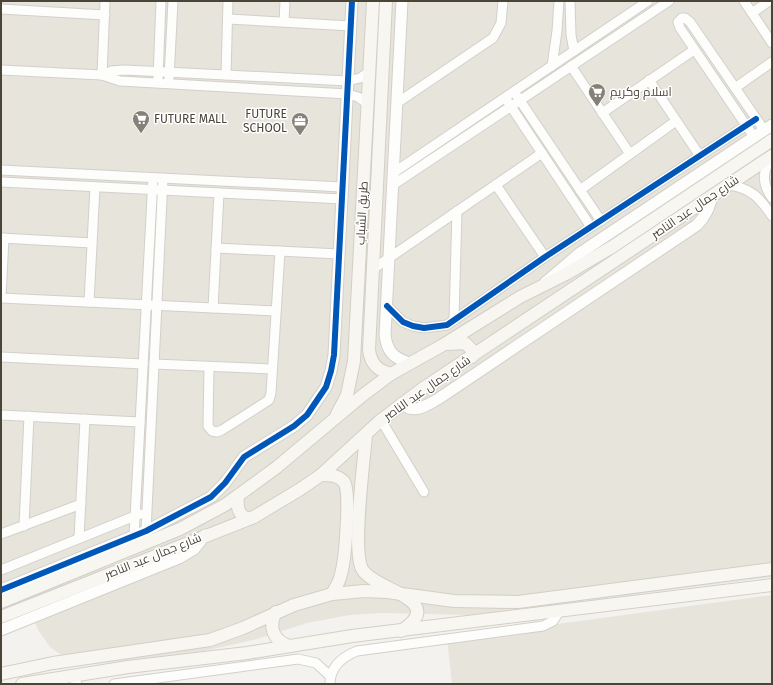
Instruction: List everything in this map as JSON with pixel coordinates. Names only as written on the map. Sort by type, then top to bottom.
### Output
[{"type":"main road","name":"طريق الشباب","points":[[334,421],[347,395],[354,362],[373,1]]},
{"type":"main road","name":"طريق الشباب","points":[[386,1],[368,350],[372,363],[377,368],[391,374]]},
{"type":"main road","name":"شارع جمال عبد الناصر","points":[[1,602],[66,570],[180,529],[225,505],[277,468],[363,395],[391,374],[443,345],[499,309],[612,247],[772,140]]},
{"type":"main road","name":"شارع جمال عبد الناصر","points":[[1,617],[254,516],[299,490],[321,475],[381,420],[402,403],[772,156]]},
{"type":"main road","points":[[443,345],[465,343],[472,350],[472,357]]},
{"type":"main road","points":[[366,435],[358,537],[359,560],[362,570],[379,585],[400,593],[412,600],[417,609],[417,614],[412,623],[400,631]]},
{"type":"main road","points":[[321,475],[339,478],[344,482],[348,495],[343,564],[338,584],[332,594]]},
{"type":"main road","points":[[238,496],[237,506],[241,514],[248,519],[254,516]]},
{"type":"main road","points":[[1,674],[53,663],[210,640],[243,628],[276,612],[332,594],[364,591],[400,593],[461,601],[518,602],[772,569]]},
{"type":"main road","points":[[22,684],[74,680],[352,636],[772,585]]},
{"type":"main road","points":[[276,612],[273,618],[272,630],[278,641],[290,646]]},
{"type":"street","points":[[102,75],[105,1]]},
{"type":"street","points":[[158,83],[161,1]]},
{"type":"street","points":[[169,83],[173,1]]},
{"type":"street","points":[[226,75],[228,1]]},
{"type":"street","points":[[284,22],[285,1]]},
{"type":"street","points":[[1,590],[66,570],[146,531],[210,497],[225,483],[244,457],[294,426],[307,415],[317,402],[331,371],[334,355],[352,1]]},
{"type":"street","points":[[402,1],[386,344],[390,353],[397,359],[409,363]]},
{"type":"street","points":[[397,104],[493,38],[501,23],[503,1]]},
{"type":"street","points":[[552,66],[557,31],[559,1]]},
{"type":"street","points":[[570,1],[571,29],[574,51]]},
{"type":"street","points":[[393,179],[514,91],[648,1]]},
{"type":"street","points":[[393,179],[511,106],[669,1]]},
{"type":"street","points":[[744,1],[772,43]]},
{"type":"street","points":[[752,13],[769,1]]},
{"type":"street","points":[[1,9],[16,5],[105,15]]},
{"type":"street","points":[[541,286],[580,253],[754,137],[768,127],[756,118],[688,19],[682,18],[678,22],[678,26],[754,137]]},
{"type":"street","points":[[228,19],[351,26]]},
{"type":"street","points":[[602,113],[694,50]]},
{"type":"street","points":[[735,88],[772,62]]},
{"type":"street","points":[[570,66],[630,154]]},
{"type":"street","points":[[1,70],[102,75],[116,80],[158,83],[348,94],[358,97],[368,104]]},
{"type":"street","points":[[102,75],[121,70],[348,81],[360,78],[369,72]]},
{"type":"street","points":[[649,80],[700,156]]},
{"type":"street","points":[[514,91],[601,221]]},
{"type":"street","points":[[505,98],[591,227]]},
{"type":"street","points":[[387,306],[403,322],[413,326],[436,328],[447,325],[591,227],[756,118]]},
{"type":"street","points":[[580,190],[676,121]]},
{"type":"street","points":[[373,269],[542,153]]},
{"type":"street","points":[[772,156],[765,168],[764,180],[772,198]]},
{"type":"street","points":[[1,170],[342,187]]},
{"type":"street","points":[[134,537],[153,178]]},
{"type":"street","points":[[146,531],[163,178]]},
{"type":"street","points":[[1,182],[342,199]]},
{"type":"street","points":[[496,184],[545,258]]},
{"type":"street","points":[[729,185],[750,190],[760,198],[772,216]]},
{"type":"street","points":[[89,302],[95,187]]},
{"type":"street","points":[[213,308],[219,193]]},
{"type":"street","points":[[402,403],[408,409],[414,410],[438,399],[697,224],[704,218],[709,209],[712,196]]},
{"type":"street","points":[[454,319],[457,211]]},
{"type":"street","points":[[92,243],[2,238],[1,298],[276,311]]},
{"type":"street","points":[[216,248],[339,254]]},
{"type":"street","points":[[209,367],[208,426],[210,430],[214,432],[222,430],[269,400],[271,393],[280,251]]},
{"type":"street","points":[[1,357],[143,364]]},
{"type":"street","points":[[154,364],[272,369]]},
{"type":"street","points":[[1,415],[140,422]]},
{"type":"street","points":[[24,526],[29,416]]},
{"type":"street","points":[[79,538],[86,419]]},
{"type":"street","points":[[381,420],[424,492]]},
{"type":"street","points":[[1,534],[81,504]]},
{"type":"street","points":[[1,570],[147,511]]},
{"type":"street","points":[[1,630],[179,558],[194,549],[205,535]]},
{"type":"street","points":[[114,684],[298,659],[316,663],[330,680],[340,660],[357,652],[543,626],[553,621],[559,612]]},
{"type":"shaded area","points":[[1,1],[772,1],[772,577],[471,615],[382,613],[350,615],[307,623],[257,639],[204,651],[94,664],[64,657],[50,647],[38,630],[27,602],[1,612]]},
{"type":"shaded area","points":[[772,595],[772,684],[452,684],[447,639]]},
{"type":"cycle path","points":[[1,590],[146,531],[211,497],[225,483],[244,457],[294,426],[307,415],[326,387],[334,355],[352,1]]},
{"type":"cycle path","points":[[387,306],[403,322],[413,326],[424,328],[447,325],[545,257],[756,119]]},
{"type":"place","name":"اسلام وكريم","points":[[597,107]]},
{"type":"place","name":"FUTURE MALL","points":[[141,134]]},
{"type":"place","name":"FUTURE SCHOOL","points":[[300,136]]}]
